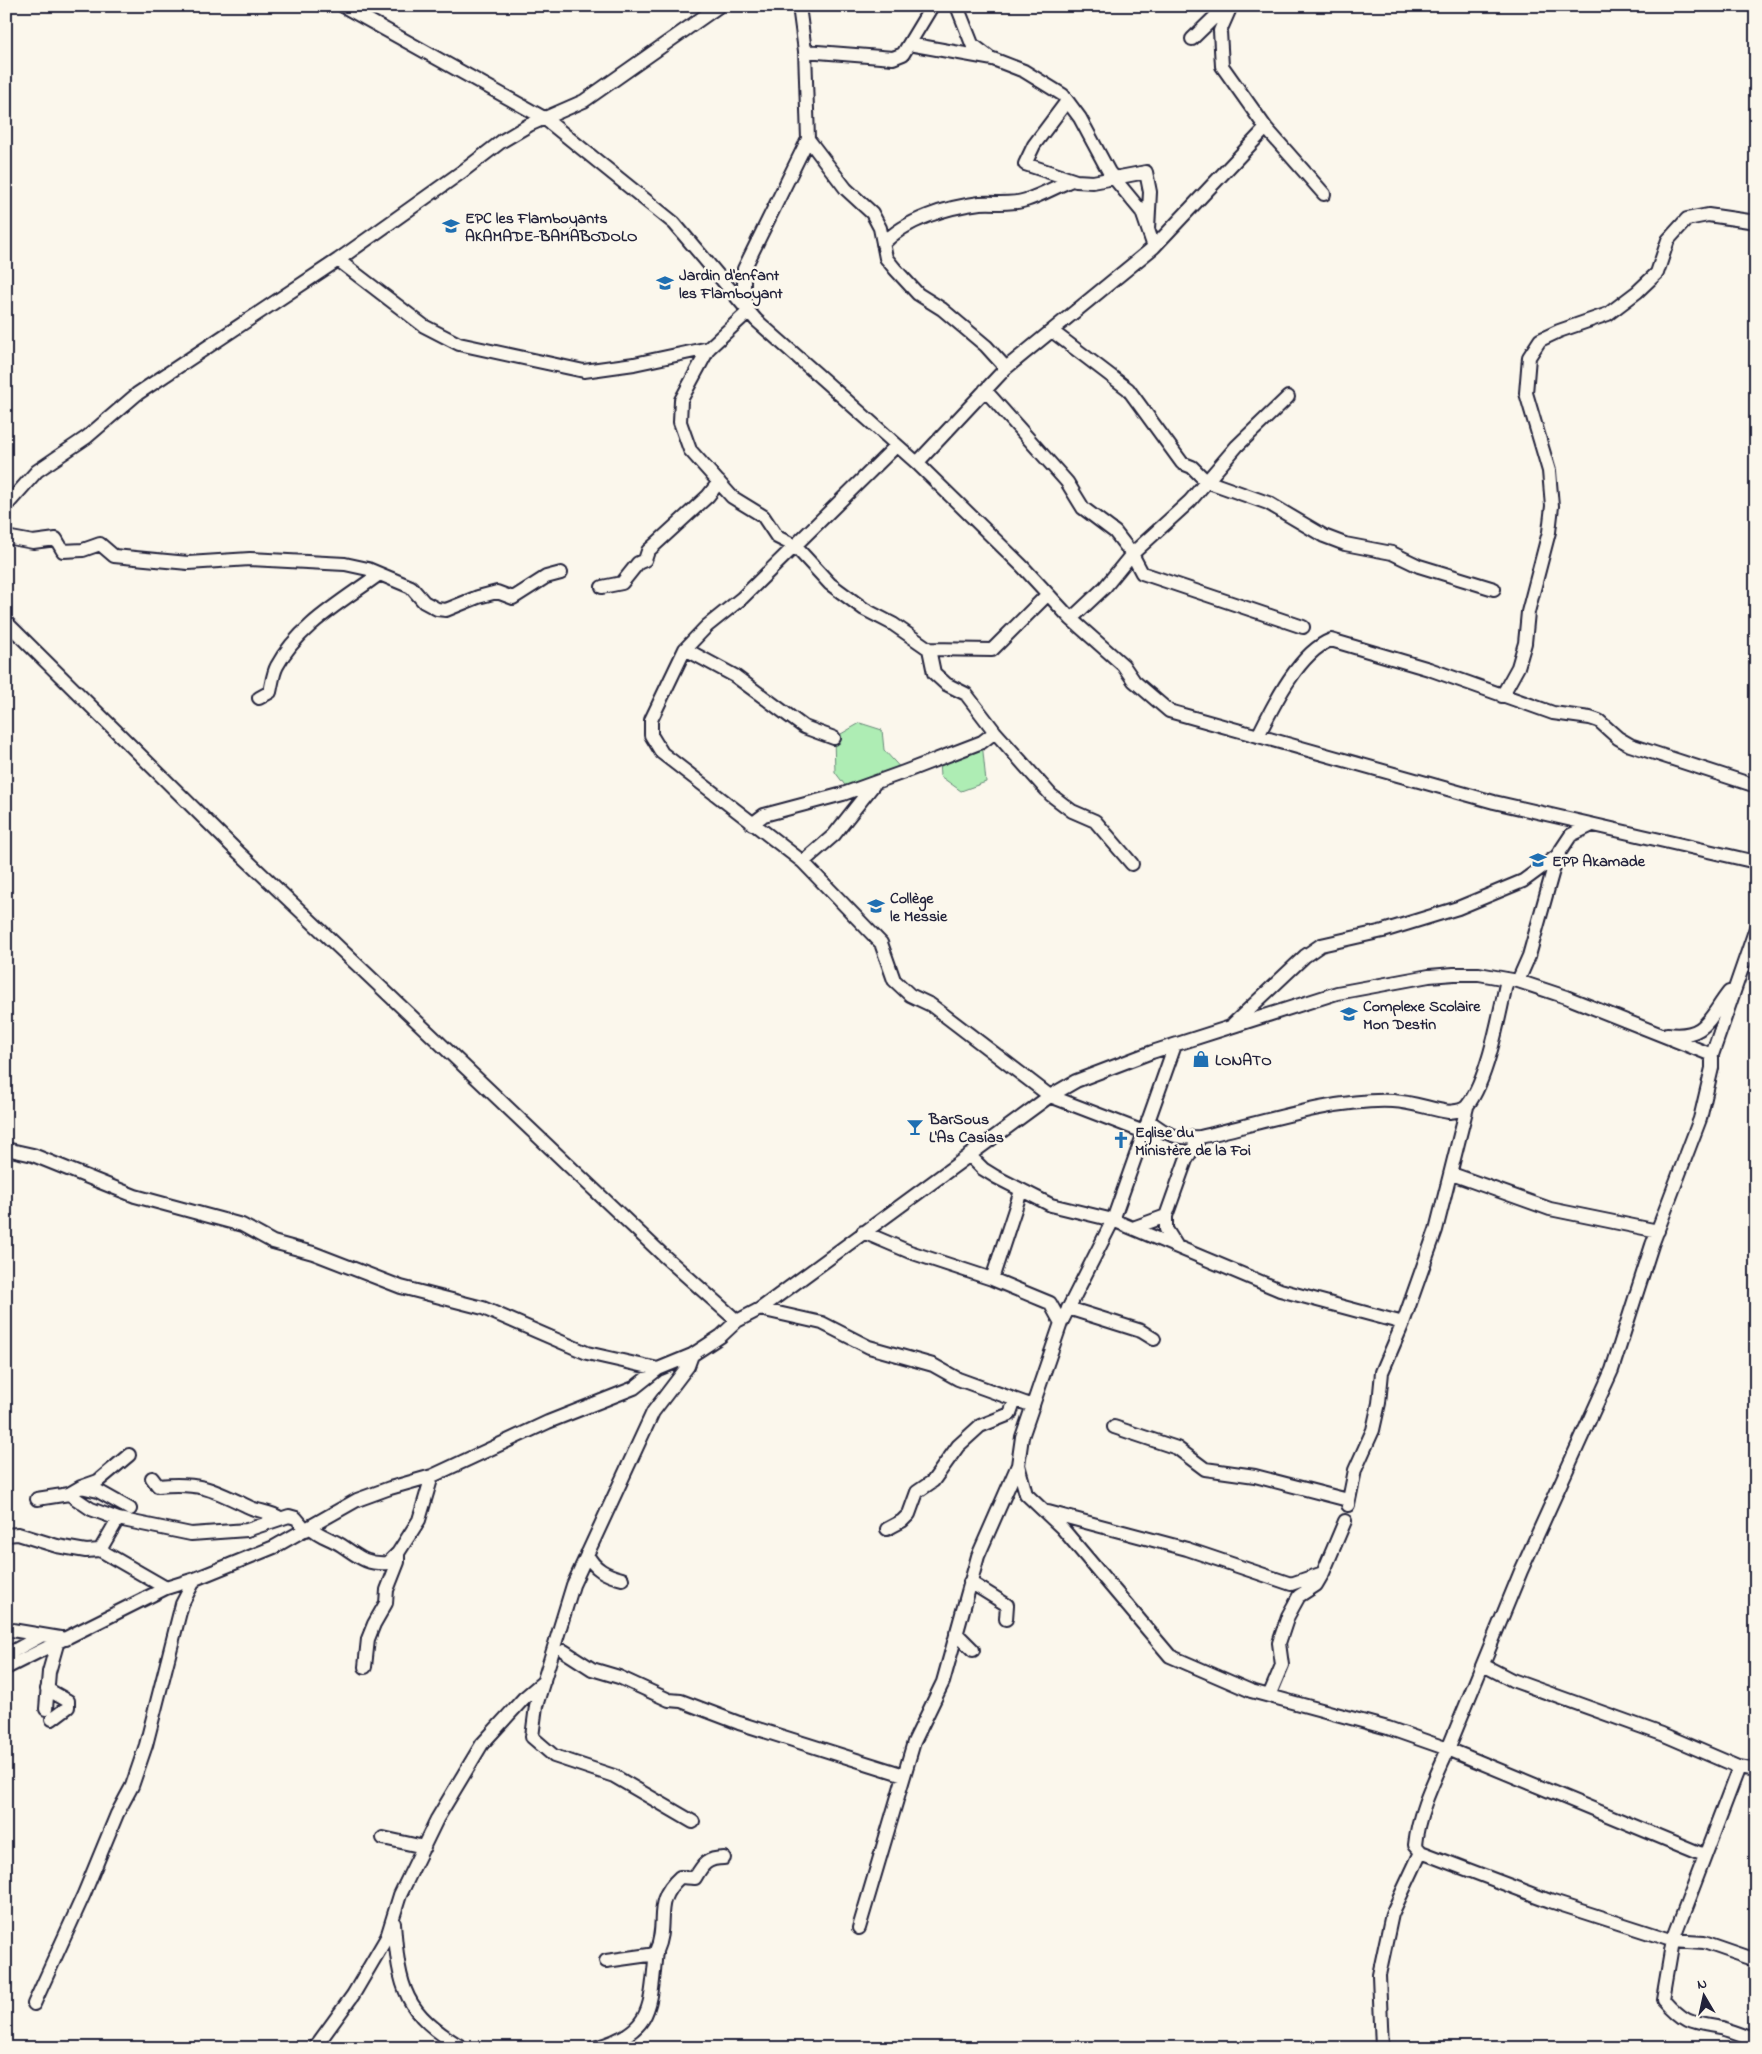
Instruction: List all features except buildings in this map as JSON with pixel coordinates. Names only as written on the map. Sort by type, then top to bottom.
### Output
[{"type":"street","points":[[343,6],[544,118],[674,223],[748,312],[917,463],[1071,619],[1123,665],[1134,681],[1170,711],[1494,802],[1756,862]]},
{"type":"street","points":[[6,506],[37,471],[87,438],[137,394],[338,260],[463,172],[502,141],[544,118],[584,101],[719,6]]},
{"type":"street","points":[[748,312],[744,290],[744,269],[808,139],[805,50],[799,6]]},
{"type":"street","points":[[805,50],[893,58],[903,54],[932,6]]},
{"type":"street","points":[[957,6],[972,44],[993,59]]},
{"type":"street","points":[[1192,39],[1226,6]]},
{"type":"street","points":[[1231,6],[1220,31],[1222,66],[1266,128],[1324,194]]},
{"type":"street","points":[[909,44],[993,59],[1024,71],[1063,95],[1080,118],[1114,178],[1142,212],[1154,247]]},
{"type":"street","points":[[1067,101],[1034,145],[1025,164],[1072,180],[1093,182],[1146,172],[1150,192],[1148,231]]},
{"type":"street","points":[[917,463],[1006,368],[1154,247],[1266,128]]},
{"type":"street","points":[[808,139],[846,189],[872,213],[880,228],[886,258],[918,294],[942,309],[981,341],[1006,368]]},
{"type":"street","points":[[884,244],[892,234],[933,214],[982,203],[1008,204],[1026,200],[1072,180]]},
{"type":"street","points":[[1502,696],[1518,667],[1525,643],[1528,612],[1550,532],[1552,506],[1549,471],[1526,393],[1529,357],[1540,340],[1559,330],[1608,314],[1637,292],[1657,273],[1668,240],[1687,219],[1708,215],[1756,222]]},
{"type":"street","points":[[338,260],[424,326],[465,345],[584,371],[634,364],[709,348]]},
{"type":"street","points":[[748,312],[709,348],[681,400],[680,422],[690,450],[732,497],[763,516],[777,537],[795,546],[830,584],[864,609],[893,624],[929,649],[992,650],[1048,594]]},
{"type":"street","points":[[1052,331],[1128,389],[1182,463],[1192,467],[1206,481],[1268,503],[1324,536],[1345,544],[1392,553],[1419,566],[1494,589]]},
{"type":"street","points":[[985,390],[1067,482],[1083,508],[1115,532],[1132,554],[1142,572],[1303,627]]},
{"type":"street","points":[[1071,619],[1105,587],[1132,554],[1190,501],[1237,446],[1288,397]]},
{"type":"street","points":[[896,446],[742,598],[707,626],[685,649],[651,720],[651,734],[662,753],[803,862],[881,943],[894,980],[910,995],[937,1010],[1050,1096],[1181,1139],[1200,1138],[1327,1108],[1362,1103],[1391,1101],[1411,1103],[1449,1112],[1467,1107]]},
{"type":"street","points":[[602,587],[622,583],[638,563],[645,560],[648,551],[708,496],[719,482]]},
{"type":"street","points":[[6,537],[33,542],[56,539],[63,551],[83,550],[100,544],[114,556],[188,563],[250,560],[345,564],[368,569],[411,588],[424,602],[437,609],[446,610],[478,596],[497,592],[513,598],[546,576],[561,573]]},
{"type":"street","points":[[259,698],[270,692],[276,667],[288,648],[318,618],[378,575]]},
{"type":"street","points":[[6,622],[233,847],[663,1255],[737,1321]]},
{"type":"street","points":[[1258,736],[1280,692],[1316,648],[1331,640],[1429,669],[1502,696],[1566,716],[1590,718],[1599,721],[1618,738],[1630,745],[1756,786]]},
{"type":"street","points":[[685,649],[735,676],[804,727],[834,738]]},
{"type":"street","points":[[929,649],[934,673],[946,684],[966,694],[995,732],[1051,795],[1072,811],[1095,821],[1132,864]]},
{"type":"street","points":[[752,824],[764,815],[843,794],[875,783],[982,742],[995,732]]},
{"type":"street","points":[[803,862],[834,835],[875,783]]},
{"type":"street","points":[[1114,1427],[1178,1448],[1205,1469],[1255,1476],[1348,1503],[1355,1470],[1372,1430],[1379,1403],[1382,1372],[1403,1323],[1436,1230],[1452,1174],[1467,1107],[1482,1077],[1512,980],[1529,956],[1557,856],[1571,835],[1592,825]]},
{"type":"street","points":[[1232,1026],[1305,956],[1321,945],[1383,931],[1458,908],[1523,881],[1557,856]]},
{"type":"street","points":[[1756,928],[1735,984],[1722,1031],[1712,1055],[1712,1068],[1700,1119],[1658,1231],[1612,1370],[1521,1571],[1433,1784],[1416,1836],[1415,1845],[1421,1852],[1550,1901],[1673,1940],[1704,1942],[1756,1960]]},
{"type":"street","points":[[6,1668],[62,1642],[166,1588],[195,1579],[257,1554],[358,1500],[390,1488],[432,1476],[548,1422],[634,1388],[658,1369],[692,1355],[737,1321],[760,1309],[1050,1096],[1076,1081],[1152,1052],[1337,993],[1429,976],[1480,974],[1512,980],[1566,997],[1712,1055]]},
{"type":"street","points":[[1654,1032],[1683,1034],[1700,1029],[1714,1016],[1735,984]]},
{"type":"street","points":[[859,1928],[914,1742],[943,1682],[978,1556],[1018,1466],[1022,1437],[1061,1323],[1113,1220],[1175,1045]]},
{"type":"street","points":[[1152,1052],[1164,1076]]},
{"type":"street","points":[[1176,1245],[1166,1230],[1166,1216],[1186,1160],[1200,1138]]},
{"type":"street","points":[[6,1149],[33,1155],[135,1196],[242,1225],[273,1242],[313,1253],[401,1287],[483,1308],[587,1353],[658,1369]]},
{"type":"street","points":[[969,1155],[983,1169],[1021,1191],[1051,1204],[1113,1220],[1280,1290],[1403,1323]]},
{"type":"street","points":[[1452,1174],[1550,1209],[1658,1231]]},
{"type":"street","points":[[992,1280],[1021,1191]]},
{"type":"street","points":[[1133,1228],[1166,1216]]},
{"type":"street","points":[[863,1232],[910,1252],[992,1280],[1050,1303],[1071,1304],[1141,1331],[1154,1339]]},
{"type":"street","points":[[1050,1303],[1061,1323]]},
{"type":"street","points":[[760,1309],[822,1324],[869,1347],[932,1365],[958,1379],[1032,1406]]},
{"type":"street","points":[[692,1355],[688,1366],[652,1412],[573,1586],[536,1706],[532,1737],[554,1756],[614,1776],[693,1822]]},
{"type":"street","points":[[887,1529],[910,1514],[917,1492],[932,1481],[958,1446],[980,1426],[1010,1414],[1015,1400]]},
{"type":"street","points":[[37,1499],[69,1494],[102,1479],[108,1471],[129,1456]]},
{"type":"street","points":[[1018,1466],[1026,1494],[1048,1512],[1170,1656],[1251,1691],[1388,1728],[1448,1750],[1704,1855]]},
{"type":"street","points":[[69,1494],[91,1509],[118,1519],[191,1534],[247,1530],[289,1516],[296,1518],[319,1535],[342,1546],[354,1556],[377,1564],[388,1563],[398,1553],[419,1520],[432,1476]]},
{"type":"street","points":[[152,1478],[158,1486],[184,1483],[202,1486],[230,1496],[248,1507],[272,1512],[280,1518]]},
{"type":"street","points":[[81,1487],[98,1491],[130,1508]]},
{"type":"street","points":[[1048,1512],[1187,1549],[1291,1584],[1323,1573]]},
{"type":"street","points":[[100,1550],[118,1519]]},
{"type":"street","points":[[1269,1696],[1282,1665],[1279,1643],[1288,1616],[1299,1596],[1316,1585],[1345,1521]]},
{"type":"street","points":[[6,1535],[18,1534],[57,1546],[86,1551],[100,1550],[166,1588]]},
{"type":"street","points":[[365,1667],[368,1639],[386,1603],[387,1590],[398,1562],[398,1553]]},
{"type":"street","points":[[587,1554],[592,1564],[608,1575],[622,1579]]},
{"type":"street","points":[[34,2004],[84,1894],[117,1814],[132,1786],[146,1745],[155,1690],[182,1604],[195,1579]]},
{"type":"street","points":[[970,1582],[1008,1605],[1006,1619]]},
{"type":"street","points":[[6,1630],[62,1642]]},
{"type":"street","points":[[956,1633],[973,1650]]},
{"type":"street","points":[[6,1655],[41,1636]]},
{"type":"street","points":[[46,1689],[68,1701],[68,1708],[49,1714],[46,1689],[62,1642]]},
{"type":"street","points":[[564,1651],[592,1669],[619,1677],[668,1700],[681,1701],[739,1723],[904,1775]]},
{"type":"street","points":[[1483,1665],[1512,1680],[1662,1734],[1739,1767],[1756,1770]]},
{"type":"street","points":[[316,2046],[353,1995],[386,1937],[400,1895],[436,1819],[482,1744],[524,1698],[544,1681]]},
{"type":"street","points":[[1739,1767],[1673,1940],[1663,1999],[1676,2015],[1700,2026],[1722,2028],[1756,2040]]},
{"type":"street","points":[[383,1838],[424,1846]]},
{"type":"street","points":[[1382,2048],[1379,1975],[1392,1914],[1421,1852]]},
{"type":"street","points":[[594,2048],[633,2032],[650,2008],[656,1954],[663,1915],[661,1902],[670,1886],[680,1877],[695,1878],[704,1862],[713,1858],[724,1858]]},
{"type":"street","points":[[393,1916],[402,1985],[413,2009],[440,2034],[463,2048]]},
{"type":"street","points":[[606,1961],[656,1954]]},
{"type":"green space","points":[[860,723],[882,730],[884,750],[904,772],[850,792],[835,772],[834,738]]},
{"type":"green space","points":[[982,742],[986,782],[961,791],[940,776],[939,759]]},
{"type":"place","name":"EPC les Flamboyants AKAMADE-BAMABODOLO","points":[[451,226]]},
{"type":"place","name":"Jardin d'enfant les Flamboyant","points":[[665,283]]},
{"type":"place","name":"EPP Akamade","points":[[1538,860]]},
{"type":"place","name":"Collège le Messie","points":[[876,906]]},
{"type":"place","name":"Complexe Scolaire Mon Destin","points":[[1349,1014]]},
{"type":"place","name":"LONATO","points":[[1201,1059]]},
{"type":"place","name":"BarSous L'As Casias","points":[[915,1127]]},
{"type":"place","name":"Eglise du Ministère de la Foi","points":[[1121,1140]]}]
